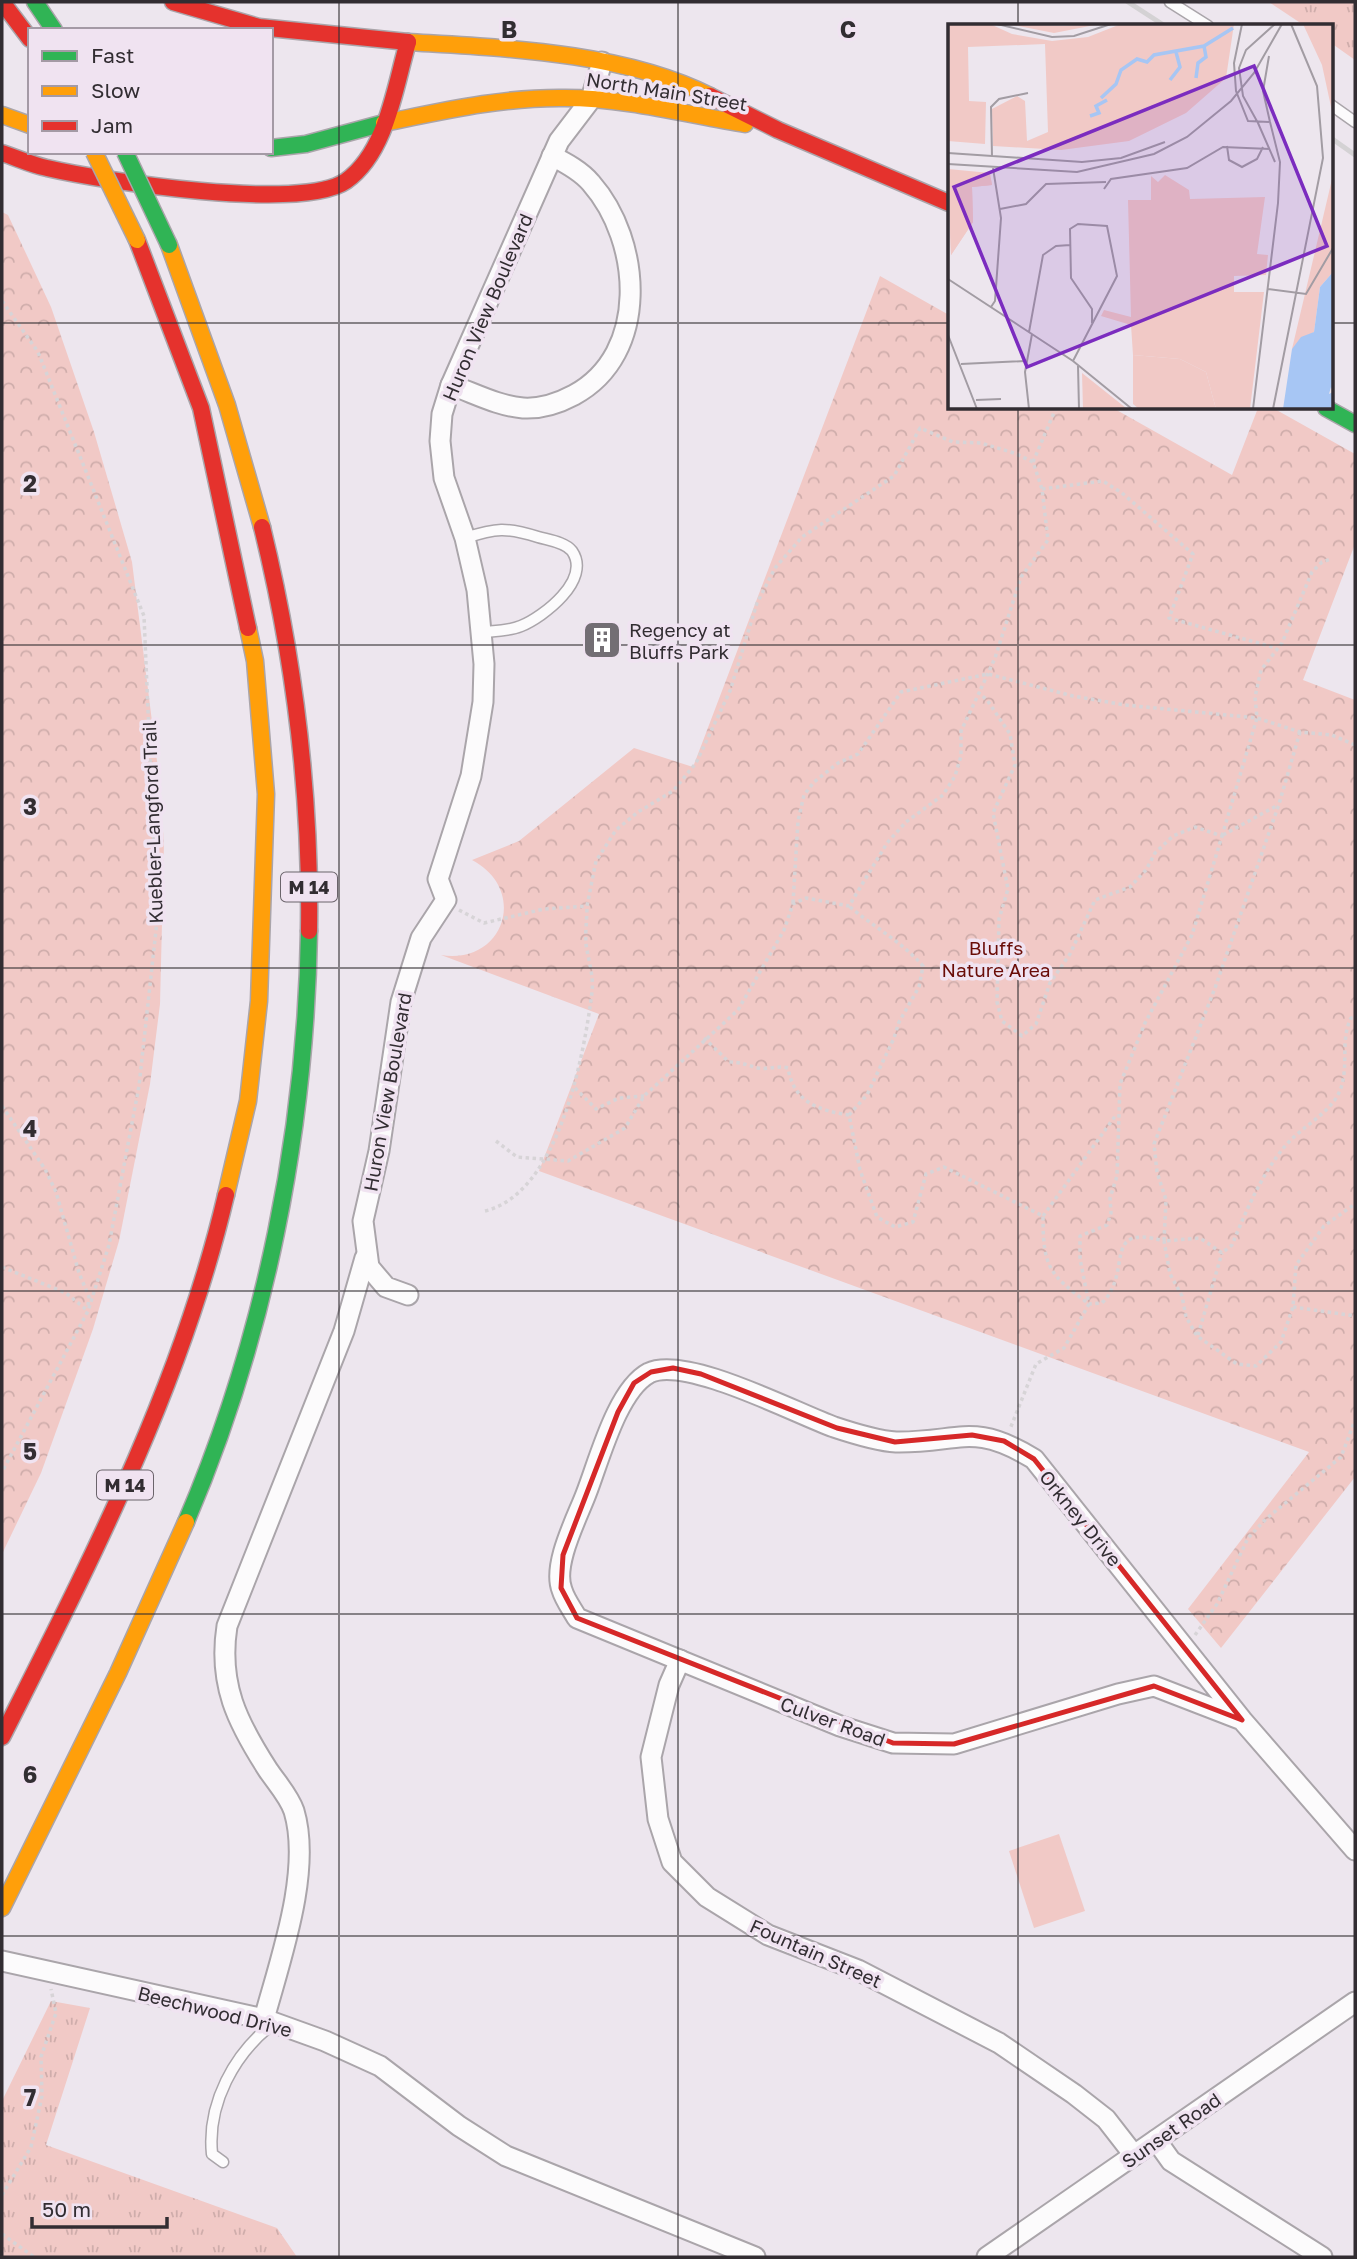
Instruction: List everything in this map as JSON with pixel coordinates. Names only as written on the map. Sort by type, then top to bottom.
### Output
[{"type":"main road","points":[[2,2],[28,36]]},
{"type":"main road","points":[[35,2],[53,28]]},
{"type":"main road","name":"North Main Street","points":[[173,2],[239,23],[269,28]]},
{"type":"main road","name":"North Main Street","points":[[273,29],[310,35],[498,48],[602,62],[690,86],[778,130],[948,203]]},
{"type":"main road","points":[[2,153],[44,167],[117,180],[174,186],[318,192],[344,183],[364,162],[384,122],[408,42]]},
{"type":"main road","name":"North Main Street","points":[[273,148],[306,144],[384,122],[460,107],[527,99],[591,99],[778,130]]},
{"type":"main road","points":[[2,115],[28,124]]},
{"type":"main road","name":"M 14","points":[[2,1737],[104,1533],[174,1369],[220,1221],[248,1101],[259,1001],[266,794],[254,661],[222,494],[201,408],[137,240],[95,154]]},
{"type":"main road","name":"M 14","points":[[2,1908],[145,1619],[225,1428],[266,1276],[296,1108],[307,992],[309,876],[302,742],[295,683],[265,537],[222,386],[169,245],[126,154]]},
{"type":"main road","points":[[1330,410],[1355,424]]},
{"type":"street","name":"Huron View Boulevard","points":[[269,2021],[296,1886],[301,1841],[293,1807],[248,1740],[236,1714],[225,1681],[223,1654],[227,1626],[344,1331],[365,1258],[363,1221],[379,1151],[401,1002],[421,938],[446,901],[438,879],[471,776],[479,736],[483,702],[484,632],[465,538],[444,478],[440,441],[442,414],[451,385],[552,156],[559,141],[591,99],[602,62]]},
{"type":"street","points":[[451,385],[498,403],[522,408],[546,406],[587,387],[607,367],[620,344],[629,319],[632,299],[628,264],[614,222],[607,204],[590,181],[570,165],[552,156]]},
{"type":"street","points":[[365,1258],[377,1280],[386,1287],[408,1295]]},
{"type":"street","name":"Orkney Drive","points":[[563,1555],[618,1412],[634,1384],[651,1372],[673,1368],[701,1374],[837,1428],[895,1442],[972,1435],[1004,1441],[1034,1459],[1242,1720],[1355,1850]]},
{"type":"street","name":"Culver Road","points":[[563,1555],[561,1588],[578,1618],[840,1726],[893,1744],[954,1744],[1118,1693],[1154,1686],[1242,1720]]},
{"type":"street","name":"Fountain Street","points":[[680,1660],[669,1685],[651,1758],[659,1819],[672,1862],[707,1897],[768,1935],[858,1970],[999,2043],[1106,2119],[1134,2155]]},
{"type":"street","name":"Beechwood Drive","points":[[2,1961],[269,2021],[380,2066],[459,2126],[506,2156],[755,2257]]},
{"type":"street","name":"Sunset Road","points":[[987,2257],[1355,2002]]},
{"type":"street","points":[[1156,2140],[1171,2161],[1318,2256]]},
{"type":"lane","points":[[1170,2],[1205,24]]},
{"type":"lane","points":[[1332,106],[1355,122]]},
{"type":"lane","points":[[465,538],[497,528],[512,529],[564,545],[573,552],[576,566],[570,590],[523,626],[484,632]]},
{"type":"lane","points":[[223,2162],[212,2154],[210,2136],[220,2101],[232,2067],[269,2021]]},
{"type":"path","name":"Kuebler-Langford Trail","points":[[2,301],[38,352],[144,616],[157,921],[139,1086],[109,1245],[88,1311],[19,1445],[2,1472]]},
{"type":"path","points":[[849,906],[887,844],[906,822],[943,795],[955,776],[961,756],[961,731],[988,674],[1021,577],[1048,540],[1042,489],[1033,462],[1055,410]]},
{"type":"path","points":[[485,1211],[499,1207],[524,1188],[546,1161],[575,1088],[593,989],[586,941],[587,906],[596,860],[616,830],[638,812],[673,791],[696,763],[730,691],[757,603],[775,568],[802,537],[894,476],[920,428],[953,442],[981,443],[1033,462]]},
{"type":"path","points":[[1042,489],[1103,481],[1122,493],[1193,554],[1169,618],[1276,648]]},
{"type":"path","points":[[1004,1441],[1037,1364],[1064,1348],[1089,1304],[1080,1258],[1080,1236],[1107,1225],[1111,1213],[1110,1198],[1117,1176],[1120,1084],[1145,1023],[1192,935],[1257,718],[1255,697],[1261,670],[1282,643],[1312,572],[1322,562],[1331,559]]},
{"type":"path","points":[[496,1141],[517,1157],[568,1161],[625,1128],[644,1096],[704,1038],[738,1010],[784,930],[793,904],[798,821],[804,795],[814,782],[838,763],[858,754],[901,692],[988,674],[1073,696],[1125,705],[1257,718],[1300,732],[1332,735],[1355,745]]},
{"type":"path","points":[[979,693],[988,700],[1010,734],[1015,765],[993,813],[1008,889],[999,919],[997,981],[1002,1021],[1022,1036],[1036,1024],[1050,984],[1070,954],[1095,900],[1130,887],[1173,836],[1195,827],[1222,836],[1279,804]]},
{"type":"path","points":[[1300,732],[1279,804],[1215,988],[1154,1144],[1157,1172],[1166,1200],[1164,1241],[1170,1274],[1182,1296],[1186,1317],[1197,1336],[1237,1364],[1256,1366],[1281,1342],[1293,1307],[1296,1265],[1324,1226],[1355,1204]]},
{"type":"path","points":[[793,904],[806,898],[849,906],[881,933],[906,947],[923,966],[919,987],[898,1022],[894,1038],[867,1095],[849,1115]]},
{"type":"path","points":[[446,901],[484,923],[544,909],[587,906]]},
{"type":"path","points":[[1197,1336],[1222,1253],[1232,1245],[1269,1169],[1287,1144],[1335,1100],[1346,1063],[1345,1030],[1351,1018],[1355,1018]]},
{"type":"path","points":[[704,1038],[729,1062],[743,1062],[761,1069],[777,1065],[788,1068],[791,1085],[799,1097],[833,1112],[849,1115]]},
{"type":"path","points":[[575,1088],[596,1109],[619,1098],[644,1096]]},
{"type":"path","points":[[2,1106],[45,1169],[56,1192],[79,1273],[89,1297],[88,1311]]},
{"type":"path","points":[[1117,1114],[1043,1216],[1043,1245],[1055,1279],[1089,1304],[1102,1303],[1112,1293],[1121,1250],[1128,1238],[1137,1234],[1164,1241],[1200,1238],[1222,1253]]},
{"type":"path","points":[[849,1115],[860,1170],[877,1217],[895,1227],[913,1222],[926,1174],[944,1167],[1043,1216]]},
{"type":"path","points":[[2,1267],[66,1293],[88,1311]]},
{"type":"path","points":[[1293,1307],[1355,1316]]},
{"type":"path","points":[[1185,1648],[1217,1604],[1248,1538],[1266,1518],[1341,1457],[1355,1420]]},
{"type":"path","points":[[2,2195],[31,2147],[42,2095],[41,2057],[56,2013],[48,1981],[50,1972]]},
{"type":"path","points":[[2,2234],[34,2257]]},
{"type":"highlighted area","points":[[673,1368],[701,1374],[837,1428],[895,1442],[972,1435],[1004,1441],[1034,1459],[1242,1720],[1154,1686],[954,1744],[893,1743],[577,1618],[561,1588],[563,1555],[618,1412],[634,1383],[651,1372]]},
{"type":"green space","points":[[1269,2],[1355,2],[1355,60],[1332,44],[1332,24],[1302,24]]},
{"type":"green space","points":[[2,212],[8,215],[51,307],[94,432],[132,562],[158,769],[164,843],[160,1004],[150,1084],[119,1241],[93,1329],[41,1473],[2,1554]]},
{"type":"green space","name":"Bluffs Nature Area","points":[[880,276],[948,314],[948,410],[1117,410],[1232,475],[1257,410],[1277,410],[1355,454],[1355,544],[1303,680],[1355,700],[1355,1477],[1221,1648],[1188,1609],[1309,1452],[539,1171],[599,1014],[441,955],[463,955],[480,949],[494,937],[502,922],[504,906],[500,889],[490,873],[472,860],[519,841],[634,748],[693,767]]},
{"type":"green space","points":[[1059,1834],[1085,1911],[1034,1928],[1009,1851]]},
{"type":"green space","points":[[51,2001],[90,2008],[46,2145],[277,2228],[297,2257],[2,2257],[2,2101]]},
{"type":"railway","points":[[1128,2],[1162,24]]},
{"type":"railway","points":[[1332,139],[1355,155]]},
{"type":"traffic: fast","points":[[35,2],[53,28]]},
{"type":"traffic: fast","points":[[273,148],[306,144],[384,123]]},
{"type":"traffic: fast","points":[[126,154],[169,245]]},
{"type":"traffic: fast","points":[[1330,410],[1355,424]]},
{"type":"traffic: fast","points":[[186,1522],[214,1452],[238,1380],[276,1233],[300,1082],[309,931]]},
{"type":"traffic: slow","points":[[408,42],[523,50],[602,61],[676,81],[710,96]]},
{"type":"traffic: slow","points":[[384,123],[496,102],[565,98],[632,104],[745,124]]},
{"type":"traffic: slow","points":[[2,115],[28,124]]},
{"type":"traffic: slow","points":[[95,154],[137,240]]},
{"type":"traffic: slow","points":[[169,245],[227,405],[262,527]]},
{"type":"traffic: slow","points":[[226,1195],[248,1101],[259,1001],[266,794],[255,661],[248,628]]},
{"type":"traffic: slow","points":[[2,1908],[118,1673],[186,1522]]},
{"type":"traffic: jam","points":[[2,2],[28,36]]},
{"type":"traffic: jam","points":[[173,2],[269,28]]},
{"type":"traffic: jam","points":[[273,28],[408,42]]},
{"type":"traffic: jam","points":[[2,153],[74,174],[155,186],[247,194],[289,194],[323,190],[346,181],[360,169],[371,153],[388,117],[408,42]]},
{"type":"traffic: jam","points":[[710,96],[778,130],[948,203]]},
{"type":"traffic: jam","points":[[137,240],[201,408],[248,628]]},
{"type":"traffic: jam","points":[[262,527],[284,627],[299,728],[307,829],[309,931]]},
{"type":"traffic: jam","points":[[2,1737],[100,1539],[159,1405],[207,1266],[226,1195]]},
{"type":"place","name":"Regency at Bluffs Park","points":[[602,640]]}]
